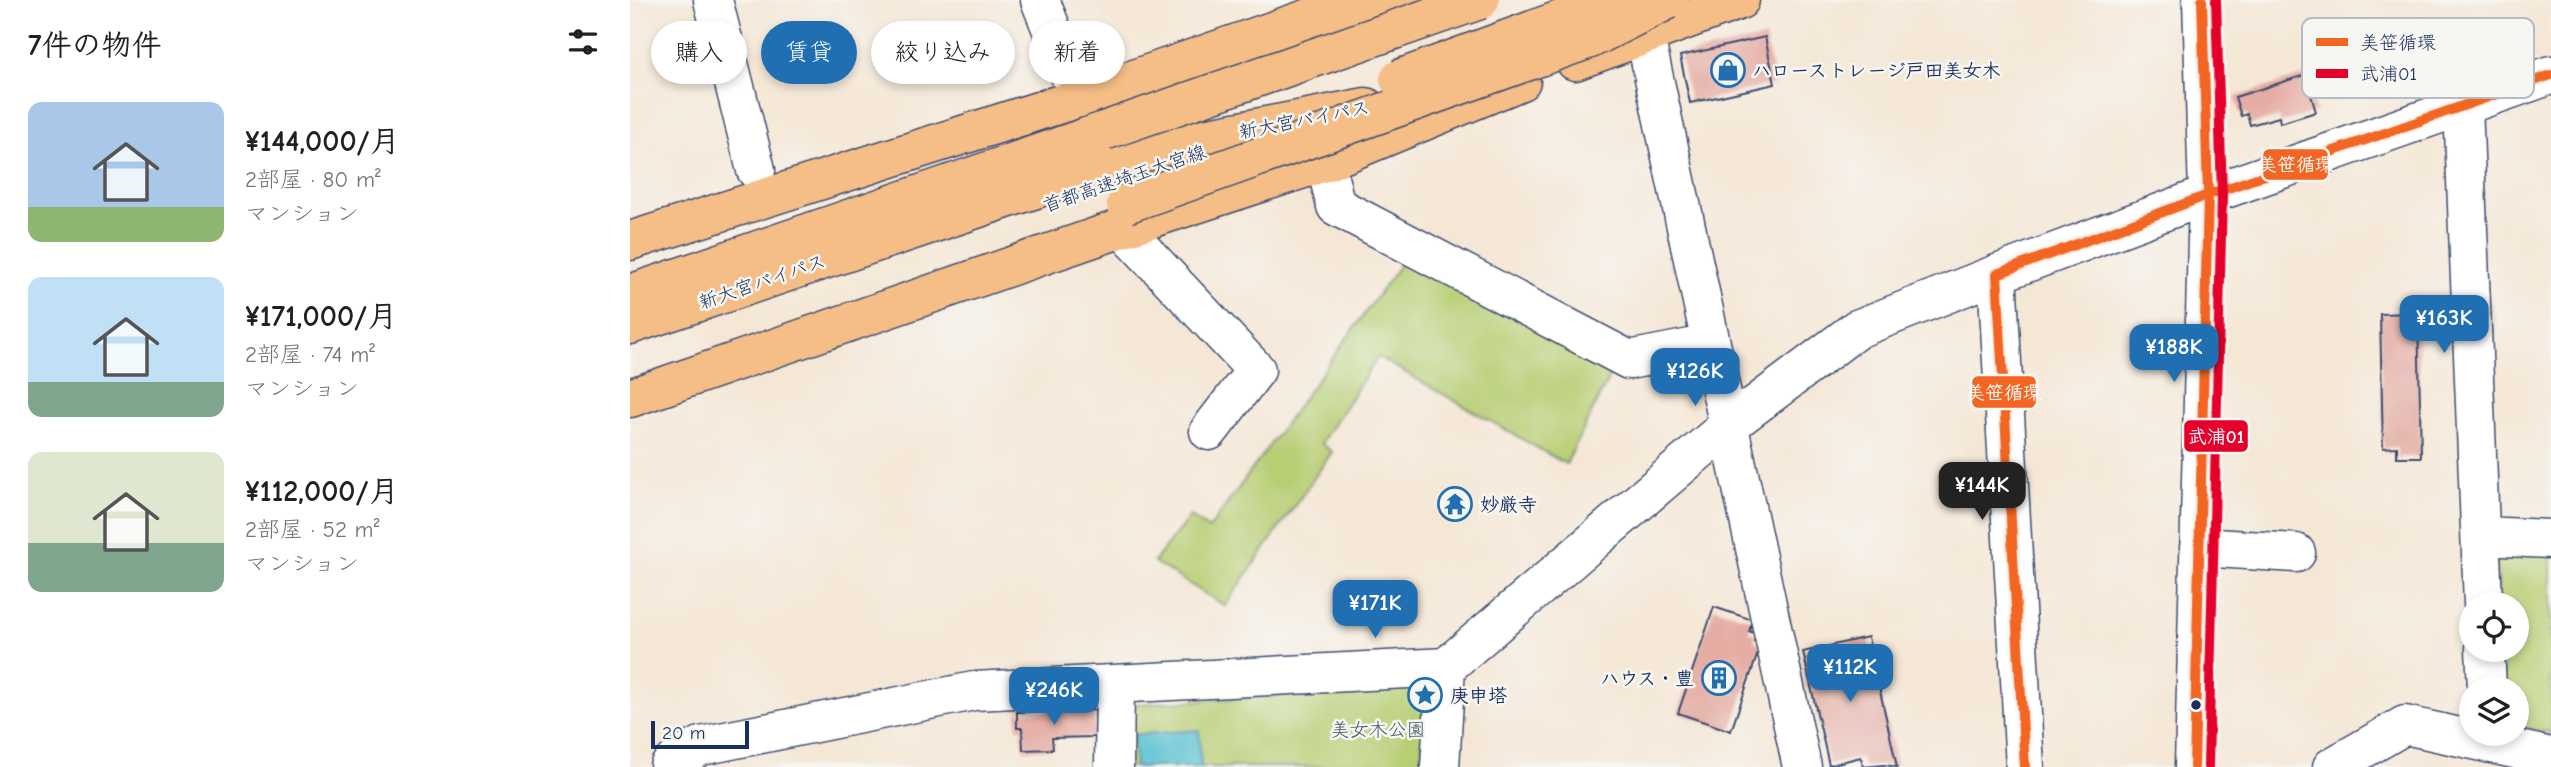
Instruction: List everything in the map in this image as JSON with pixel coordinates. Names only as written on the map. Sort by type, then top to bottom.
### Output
[{"type":"highway","points":[[630,241],[1079,98],[1361,0]]},
{"type":"highway","points":[[630,264],[1100,112],[1411,0]]},
{"type":"highway","name":"新大宮バイパス","points":[[630,309],[1164,129],[1411,0]]},
{"type":"highway","points":[[630,294],[1480,0]]},
{"type":"highway","name":"首都高速埼玉大宮線","points":[[630,345],[1120,181],[1614,0]]},
{"type":"highway","points":[[630,371],[856,292],[1126,204],[1590,39],[1668,0]]},
{"type":"highway","name":"新大宮バイパス","points":[[630,325],[1167,145],[1542,73],[1740,0]]},
{"type":"highway","points":[[630,398],[1122,228],[1325,162],[1542,73]]},
{"type":"street","points":[[713,0],[757,170]]},
{"type":"street","points":[[1040,0],[1079,98]]},
{"type":"street","points":[[2194,767],[2208,195],[2202,0]]},
{"type":"street","points":[[1645,36],[1802,767]]},
{"type":"street","points":[[2534,81],[2551,75]]},
{"type":"street","points":[[669,767],[689,751],[701,746],[974,691],[1446,667],[1729,425],[1857,329],[2208,195],[2484,98]]},
{"type":"street","points":[[2463,105],[2483,592]]},
{"type":"street","points":[[1325,162],[1336,206],[1629,360],[1711,344]]},
{"type":"street","points":[[1122,228],[1256,370],[1209,431]]},
{"type":"street","points":[[1997,274],[2025,767]]},
{"type":"street","points":[[2481,536],[2551,539]]},
{"type":"street","points":[[2199,547],[2296,553]]},
{"type":"street","points":[[1440,767],[1446,667]]},
{"type":"street","points":[[1114,767],[1115,684]]},
{"type":"street","points":[[2332,767],[2405,725],[2489,748],[2551,757]]},
{"type":"green space","points":[[1404,259],[1615,365],[1566,464],[1378,357],[1321,443],[1332,452],[1225,606],[1154,562],[1190,516],[1209,529]]},
{"type":"green space","points":[[2551,549],[2551,733],[2529,729],[2529,676],[2502,676],[2502,662],[2529,662],[2529,592],[2498,592],[2496,555]]},
{"type":"green space","name":"美女木公園","points":[[1418,688],[1426,699],[1421,767],[1128,767],[1125,712],[1135,704]]},
{"type":"water","points":[[1199,730],[1201,767],[1135,767],[1133,735]]},
{"type":"building","points":[[1765,37],[1775,84],[1690,103],[1680,56]]},
{"type":"building","points":[[2302,76],[2302,98],[2312,98],[2316,112],[2280,123],[2279,117],[2250,125],[2247,114],[2241,116],[2235,97]]},
{"type":"building","points":[[2418,313],[2421,457],[2397,457],[2397,447],[2383,448],[2380,314]]},
{"type":"building","name":"ハウス・豊","points":[[1714,607],[1753,620],[1749,631],[1756,634],[1754,641],[1761,644],[1731,731],[1678,713]]},
{"type":"building","points":[[1868,637],[1897,767],[1863,767],[1861,757],[1829,765],[1803,652]]},
{"type":"building","points":[[1095,710],[1095,737],[1052,738],[1053,749],[1023,750],[1022,728],[1017,728],[1017,712]]},
{"type":"transit line","name":"美笹循環","points":[[2194,767],[2208,195],[2202,0]]},
{"type":"transit line","name":"武浦01","points":[[2208,767],[2222,195],[2216,0]]},
{"type":"transit line","name":"美笹循環","points":[[2534,81],[2551,75]]},
{"type":"transit line","name":"美笹循環","points":[[2025,767],[1997,274],[2208,195],[2485,98]]},
{"type":"place","name":"ハローストレージ戸田美女木","points":[[1728,70]]},
{"type":"place","name":"妙厳寺","points":[[1455,504]]},
{"type":"place","name":"ハウス・豊","points":[[1719,678]]},
{"type":"place","name":"庚申塔","points":[[1425,695]]}]
